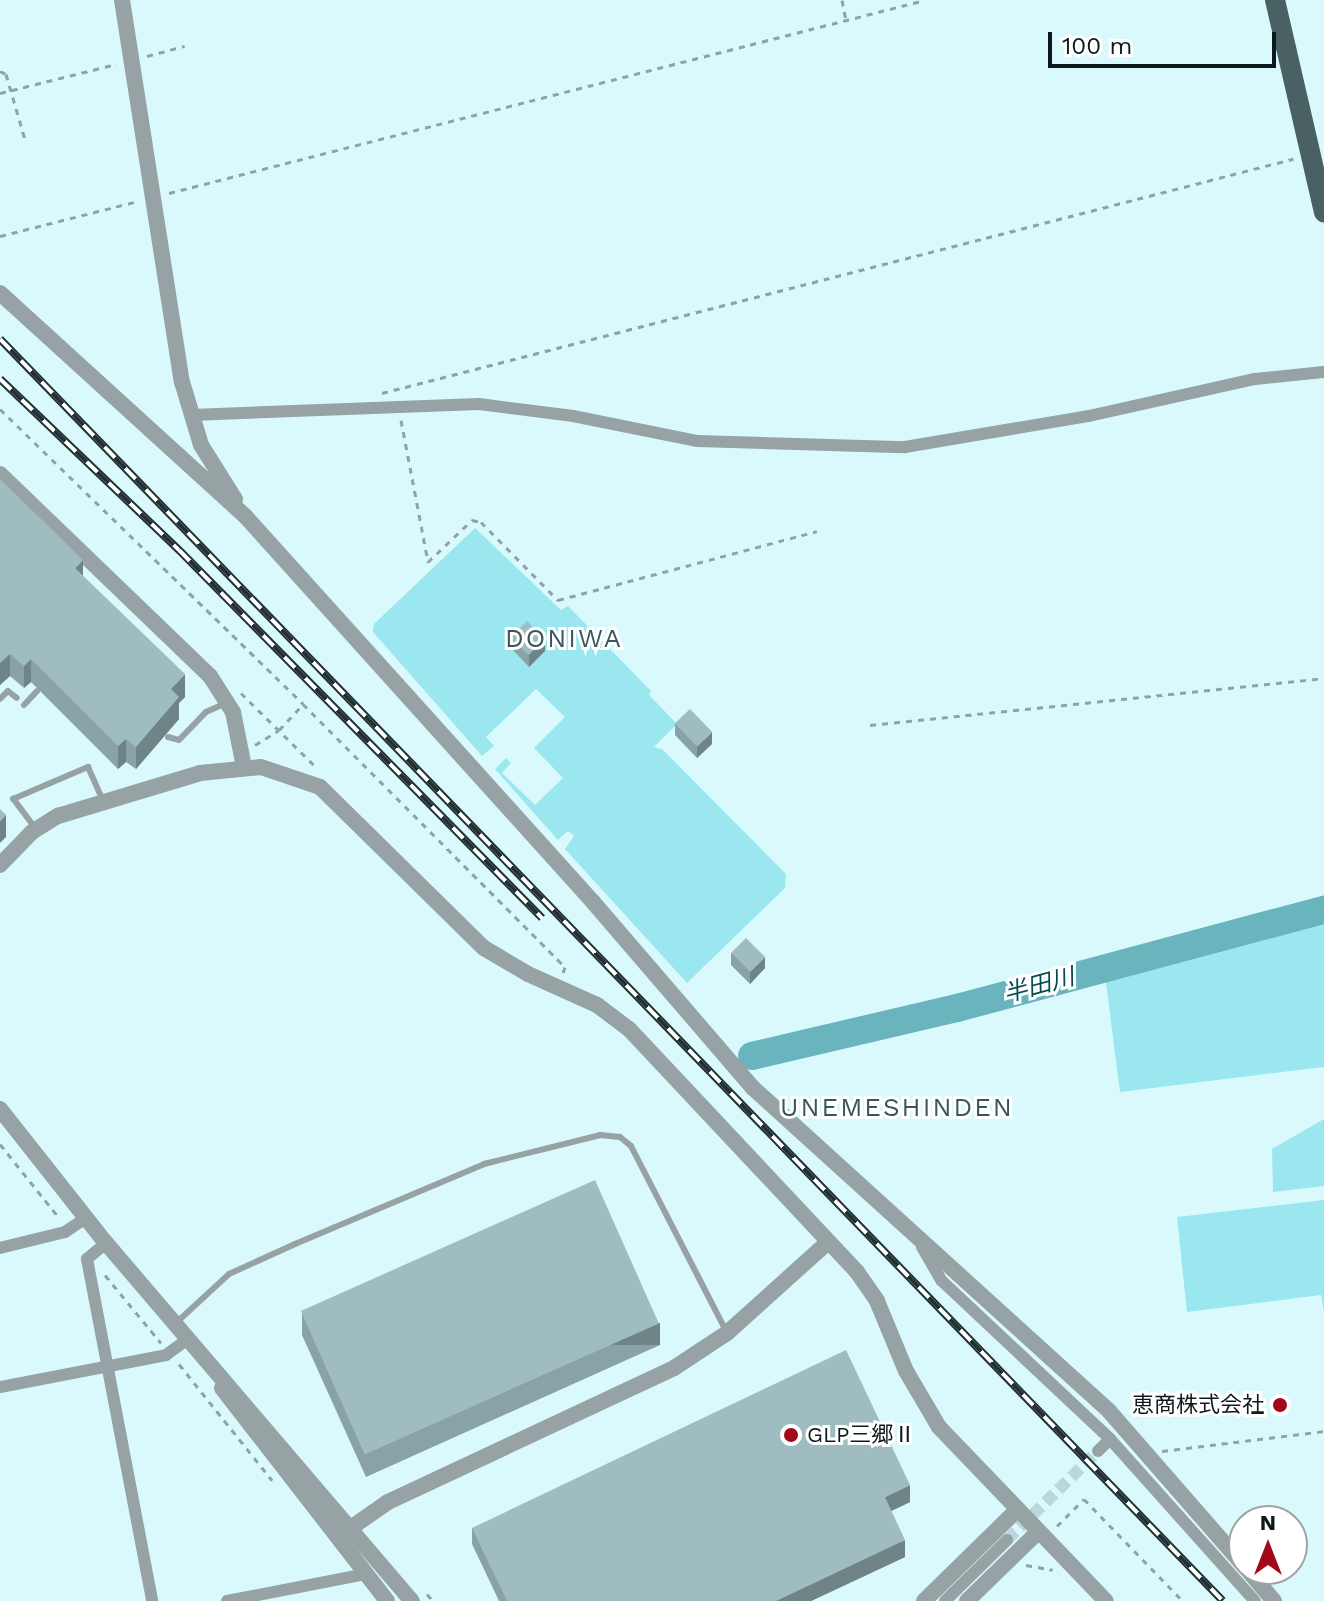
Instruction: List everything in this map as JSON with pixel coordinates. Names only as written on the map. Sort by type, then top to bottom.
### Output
[{"type":"main road","points":[[1275,0],[1324,212]]},
{"type":"street","points":[[122,0],[182,382],[201,445],[246,517]]},
{"type":"street","points":[[0,293],[246,517],[593,902],[753,1088],[1109,1411],[1228,1547]]},
{"type":"street","points":[[192,415],[399,406],[502,406],[743,445],[905,447],[1089,416],[1255,379],[1324,372]]},
{"type":"street","points":[[0,474],[188,665],[231,694],[244,767]]},
{"type":"street","points":[[0,865],[36,829],[102,799],[244,767],[284,771],[320,787],[484,948],[610,1013],[828,1242],[877,1301],[906,1371],[939,1427],[1106,1601]]},
{"type":"street","points":[[0,1109],[187,1340],[352,1527],[412,1601]]},
{"type":"street","points":[[0,1248],[70,1230],[86,1218]]},
{"type":"street","points":[[917,1237],[942,1281],[1110,1439],[1255,1601]]},
{"type":"street","points":[[352,1527],[388,1502],[674,1368],[727,1333],[828,1242]]},
{"type":"street","points":[[106,1243],[90,1257],[107,1367],[152,1601]]},
{"type":"street","points":[[0,1387],[170,1353],[187,1340]]},
{"type":"street","points":[[201,1356],[268,1452],[387,1601]]},
{"type":"street","points":[[1098,1451],[1110,1439]]},
{"type":"street","points":[[924,1601],[1017,1510]]},
{"type":"street","points":[[967,1601],[1041,1535]]},
{"type":"street","points":[[945,1601],[1007,1540]]},
{"type":"street","points":[[227,1601],[366,1574]]},
{"type":"street","points":[[1260,1585],[1274,1601]]},
{"type":"lane","points":[[0,699],[8,691],[17,698]]},
{"type":"lane","points":[[24,705],[37,691]]},
{"type":"lane","points":[[168,737],[179,740],[206,712],[231,694]]},
{"type":"lane","points":[[36,829],[13,799],[88,767],[102,799]]},
{"type":"lane","points":[[42,774],[47,784]]},
{"type":"lane","points":[[174,1324],[229,1274],[295,1244],[484,1164],[600,1135],[620,1137],[631,1146],[727,1333]]},
{"type":"path","points":[[842,0],[846,20]]},
{"type":"path","points":[[155,197],[925,0]]},
{"type":"path","points":[[141,57],[185,46]]},
{"type":"path","points":[[0,93],[127,61]]},
{"type":"path","points":[[0,71],[6,74],[26,143]]},
{"type":"path","points":[[364,408],[385,391],[1309,155]]},
{"type":"path","points":[[0,236],[140,201]]},
{"type":"path","points":[[399,406],[428,562],[472,520],[481,522],[558,600],[817,531]]},
{"type":"path","points":[[0,409],[565,967],[561,976],[551,974]]},
{"type":"path","points":[[870,725],[1324,678]]},
{"type":"path","points":[[231,694],[279,730],[323,774]]},
{"type":"path","points":[[255,745],[279,730],[302,705]]},
{"type":"path","points":[[0,1144],[70,1230]]},
{"type":"path","points":[[90,1257],[280,1490]]},
{"type":"path","points":[[1152,1460],[1163,1449],[1324,1431]]},
{"type":"path","points":[[1041,1535],[1084,1499],[1183,1601]]},
{"type":"path","points":[[1014,1565],[1049,1566],[1057,1575]]},
{"type":"shaded area","points":[[475,528],[561,610],[568,606],[651,691],[649,695],[677,724],[654,747],[662,749],[786,874],[785,888],[687,983],[565,849],[574,836],[568,831],[558,840],[495,769],[506,758],[511,763],[502,773],[535,805],[563,778],[534,748],[565,717],[536,689],[486,737],[494,746],[482,756],[373,632],[374,624]]},
{"type":"shaded area","points":[[1324,923],[1324,1067],[1120,1092],[1105,975]]},
{"type":"shaded area","points":[[1324,1119],[1324,1186],[1273,1192],[1272,1149]]},
{"type":"shaded area","points":[[1324,1200],[1324,1311],[1321,1295],[1187,1312],[1177,1217]]},
{"type":"building","points":[[0,479],[83,560],[75,568],[185,674],[171,689],[179,697],[136,747],[126,739],[118,746],[31,659],[24,666],[10,654],[0,663]]},
{"type":"building","points":[[527,621],[545,639],[528,655],[511,637]]},
{"type":"building","points":[[690,709],[712,732],[697,747],[675,724]]},
{"type":"building","points":[[746,938],[765,957],[750,972],[731,953]]},
{"type":"building","points":[[595,1180],[659,1323],[365,1454],[301,1311]]},
{"type":"building","name":"GLP三郷Ⅱ","points":[[846,1350],[910,1485],[885,1497],[905,1540],[776,1601],[507,1601],[472,1528]]},
{"type":"waterway","name":"半田川","points":[[752,1056],[957,1008],[1324,910]]},
{"type":"tunnel","points":[[1007,1540],[1098,1451]]},
{"type":"railway","points":[[0,339],[1223,1601]]},
{"type":"railway","points":[[0,379],[179,550],[542,918]]},
{"type":"place","name":"恵商株式会社","points":[[1280,1405]]},
{"type":"place","name":"GLP三郷Ⅱ","points":[[791,1435]]},
{"type":"district","name":"DONIWA","points":[[564,639]]},
{"type":"district","name":"UNEMESHINDEN","points":[[897,1108]]}]
